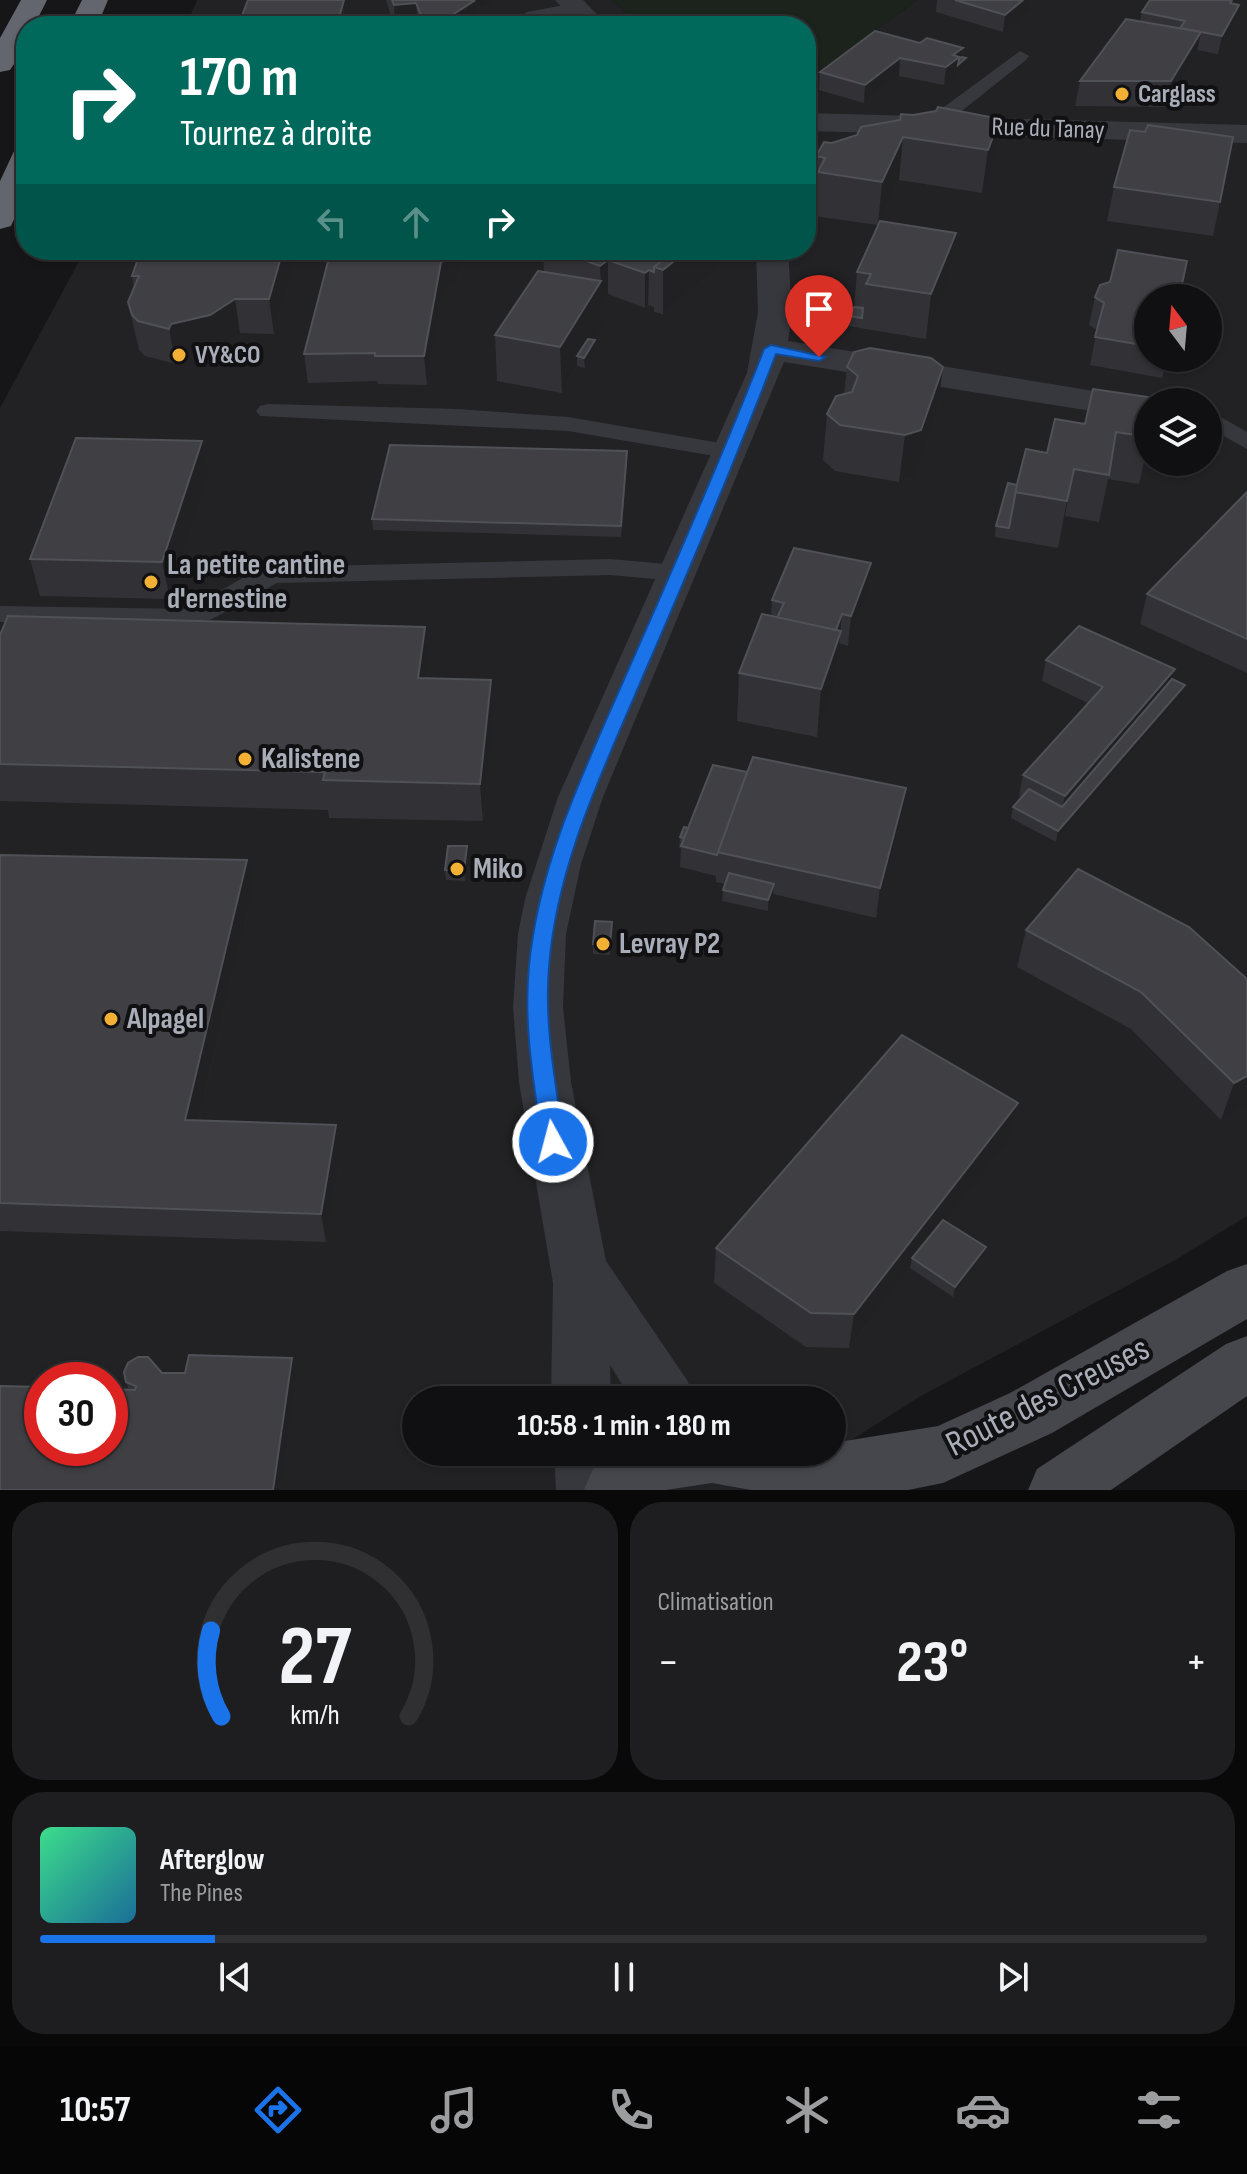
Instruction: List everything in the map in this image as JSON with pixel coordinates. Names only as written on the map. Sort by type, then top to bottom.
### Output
[{"type":"highway","points":[[0,64],[16,34]]},
{"type":"highway","points":[[0,219],[16,180]]},
{"type":"main road","name":"Route des Creuses","points":[[800,1482],[943,1454],[1031,1413],[1247,1289]]},
{"type":"main road","points":[[1059,1490],[1247,1363]]},
{"type":"main road","points":[[615,1490],[625,1480],[654,1466]]},
{"type":"main road","points":[[768,1466],[800,1482]]},
{"type":"street","name":"Rue du Tanay","points":[[816,122],[1247,134]]},
{"type":"street","name":"Rue du Tanay","points":[[816,133],[850,124]]},
{"type":"street","points":[[639,1386],[592,1362],[580,1270],[551,1127],[537,1024],[539,967],[549,898],[572,820],[732,452],[771,349],[776,290],[773,260]]},
{"type":"street","points":[[771,349],[1134,407]]},
{"type":"street","points":[[585,1466],[587,1490]]},
{"type":"lane","points":[[537,16],[579,11]]},
{"type":"lane","points":[[932,125],[1020,56]]},
{"type":"lane","points":[[268,411],[458,416],[568,424],[732,452]]},
{"type":"lane","points":[[1222,426],[1247,442]]},
{"type":"lane","points":[[0,614],[191,617],[212,609],[260,578],[277,575],[610,567],[677,573]]},
{"type":"shaded area","points":[[197,0],[612,0],[629,16],[190,16]]},
{"type":"shaded area","points":[[612,0],[917,0],[816,74],[816,16],[629,16]]},
{"type":"shaded area","points":[[917,0],[1247,0],[1247,1216],[1177,1259],[921,1396],[846,1443],[846,1386],[402,1386],[402,1466],[810,1466],[772,1490],[0,1490],[0,408],[80,260],[816,260],[816,74]]},
{"type":"building","points":[[248,0],[344,0],[340,16],[242,16]]},
{"type":"building","points":[[392,0],[474,1],[450,16],[421,16],[416,3],[394,5]]},
{"type":"building","points":[[955,0],[1023,0],[1005,15]]},
{"type":"building","points":[[1150,0],[1232,0],[1230,3],[1239,5],[1222,36],[1180,28],[1185,21],[1142,12]]},
{"type":"building","points":[[1126,19],[1201,32],[1171,81],[1080,81]]},
{"type":"building","points":[[875,31],[920,43],[927,38],[963,48],[953,55],[959,57],[946,67],[900,58],[865,85],[820,72]]},
{"type":"building","points":[[938,107],[1000,119],[988,150],[903,137],[882,182],[818,172],[825,158],[816,156],[824,142],[832,143],[857,135],[861,127],[900,120],[901,114],[936,111]]},
{"type":"building","points":[[1148,125],[1233,137],[1220,202],[1114,187],[1130,130],[1145,132]]},
{"type":"building","points":[[880,221],[956,233],[931,294],[866,284],[871,274],[857,272]]},
{"type":"building","points":[[1118,250],[1187,261],[1182,284],[1134,284],[1134,344],[1095,337],[1104,303],[1095,297],[1100,285],[1110,282]]},
{"type":"building","points":[[138,260],[280,260],[269,299],[235,299],[210,315],[171,324],[169,329],[138,321],[132,315],[128,302],[139,276],[132,276]]},
{"type":"building","points":[[328,260],[446,260],[441,262],[424,356],[304,354]]},
{"type":"building","points":[[584,260],[608,260],[600,266]]},
{"type":"building","points":[[608,260],[663,260],[654,267],[654,272],[649,270],[645,273]]},
{"type":"building","points":[[663,260],[676,260],[663,270],[654,267]]},
{"type":"building","points":[[538,271],[601,281],[560,347],[495,335]]},
{"type":"building","points":[[854,307],[863,308],[862,318],[849,316]]},
{"type":"building","points":[[588,339],[595,340],[584,358],[577,356]]},
{"type":"building","points":[[870,348],[931,358],[943,367],[921,430],[905,435],[840,425],[827,414],[836,396],[852,392],[858,376],[847,367],[854,352]]},
{"type":"building","points":[[1093,389],[1134,395],[1134,435],[1116,432],[1109,475],[1074,469],[1067,501],[1015,492],[1026,449],[1047,453],[1055,419],[1085,424]]},
{"type":"building","points":[[76,438],[202,441],[162,562],[30,559]]},
{"type":"building","points":[[390,445],[627,451],[621,526],[372,519]]},
{"type":"building","points":[[1008,483],[1017,485],[1009,528],[996,526]]},
{"type":"building","points":[[1247,492],[1247,639],[1147,594]]},
{"type":"building","points":[[794,548],[871,563],[851,616],[842,614],[836,630],[777,618],[784,603],[772,600]]},
{"type":"building","points":[[762,614],[841,631],[821,689],[739,673]]},
{"type":"building","name":"Kalistene","points":[[8,616],[425,627],[418,678],[491,680],[480,784],[323,780],[325,772],[0,764],[0,635]]},
{"type":"building","points":[[1079,626],[1175,669],[1065,796],[1023,775],[1103,687],[1046,660]]},
{"type":"building","points":[[1172,679],[1185,685],[1058,831],[1013,807],[1029,789],[1062,807]]},
{"type":"building","points":[[753,757],[906,788],[880,888],[717,852]]},
{"type":"building","points":[[713,765],[747,772],[717,855],[681,846]]},
{"type":"building","points":[[684,827],[688,828],[684,838],[680,837]]},
{"type":"building","points":[[448,846],[467,846],[464,870],[445,870]]},
{"type":"building","name":"Alpagel","points":[[0,855],[247,860],[185,1120],[336,1125],[321,1214],[0,1203]]},
{"type":"building","points":[[1078,869],[1189,927],[1247,979],[1247,1076],[1234,1083],[1141,992],[1026,930]]},
{"type":"building","points":[[729,873],[774,884],[768,900],[723,890]]},
{"type":"building","points":[[595,921],[612,922],[610,945],[593,944]]},
{"type":"building","points":[[902,1035],[1018,1103],[854,1314],[811,1313],[716,1248]]},
{"type":"building","points":[[943,1220],[986,1247],[955,1287],[912,1258]]},
{"type":"building","points":[[189,1355],[292,1358],[273,1490],[0,1490],[0,1386],[24,1387],[24,1466],[128,1466],[128,1390],[135,1390],[136,1386],[128,1383],[128,1363],[138,1357],[148,1357],[162,1373],[185,1373]]},
{"type":"place","name":"Carglass","points":[[1122,94]]},
{"type":"place","name":"VY&CO","points":[[179,355]]},
{"type":"place","name":"La petite cantine d'ernestine","points":[[151,582]]},
{"type":"place","name":"Kalistene","points":[[245,759]]},
{"type":"place","name":"Miko","points":[[457,869]]},
{"type":"place","name":"Levray P2","points":[[603,944]]},
{"type":"place","name":"Alpagel","points":[[111,1019]]},
{"type":"route","points":[[553,1142],[537,1024],[539,967],[549,898],[572,820],[732,452],[765,373],[771,349],[819,357]]}]
